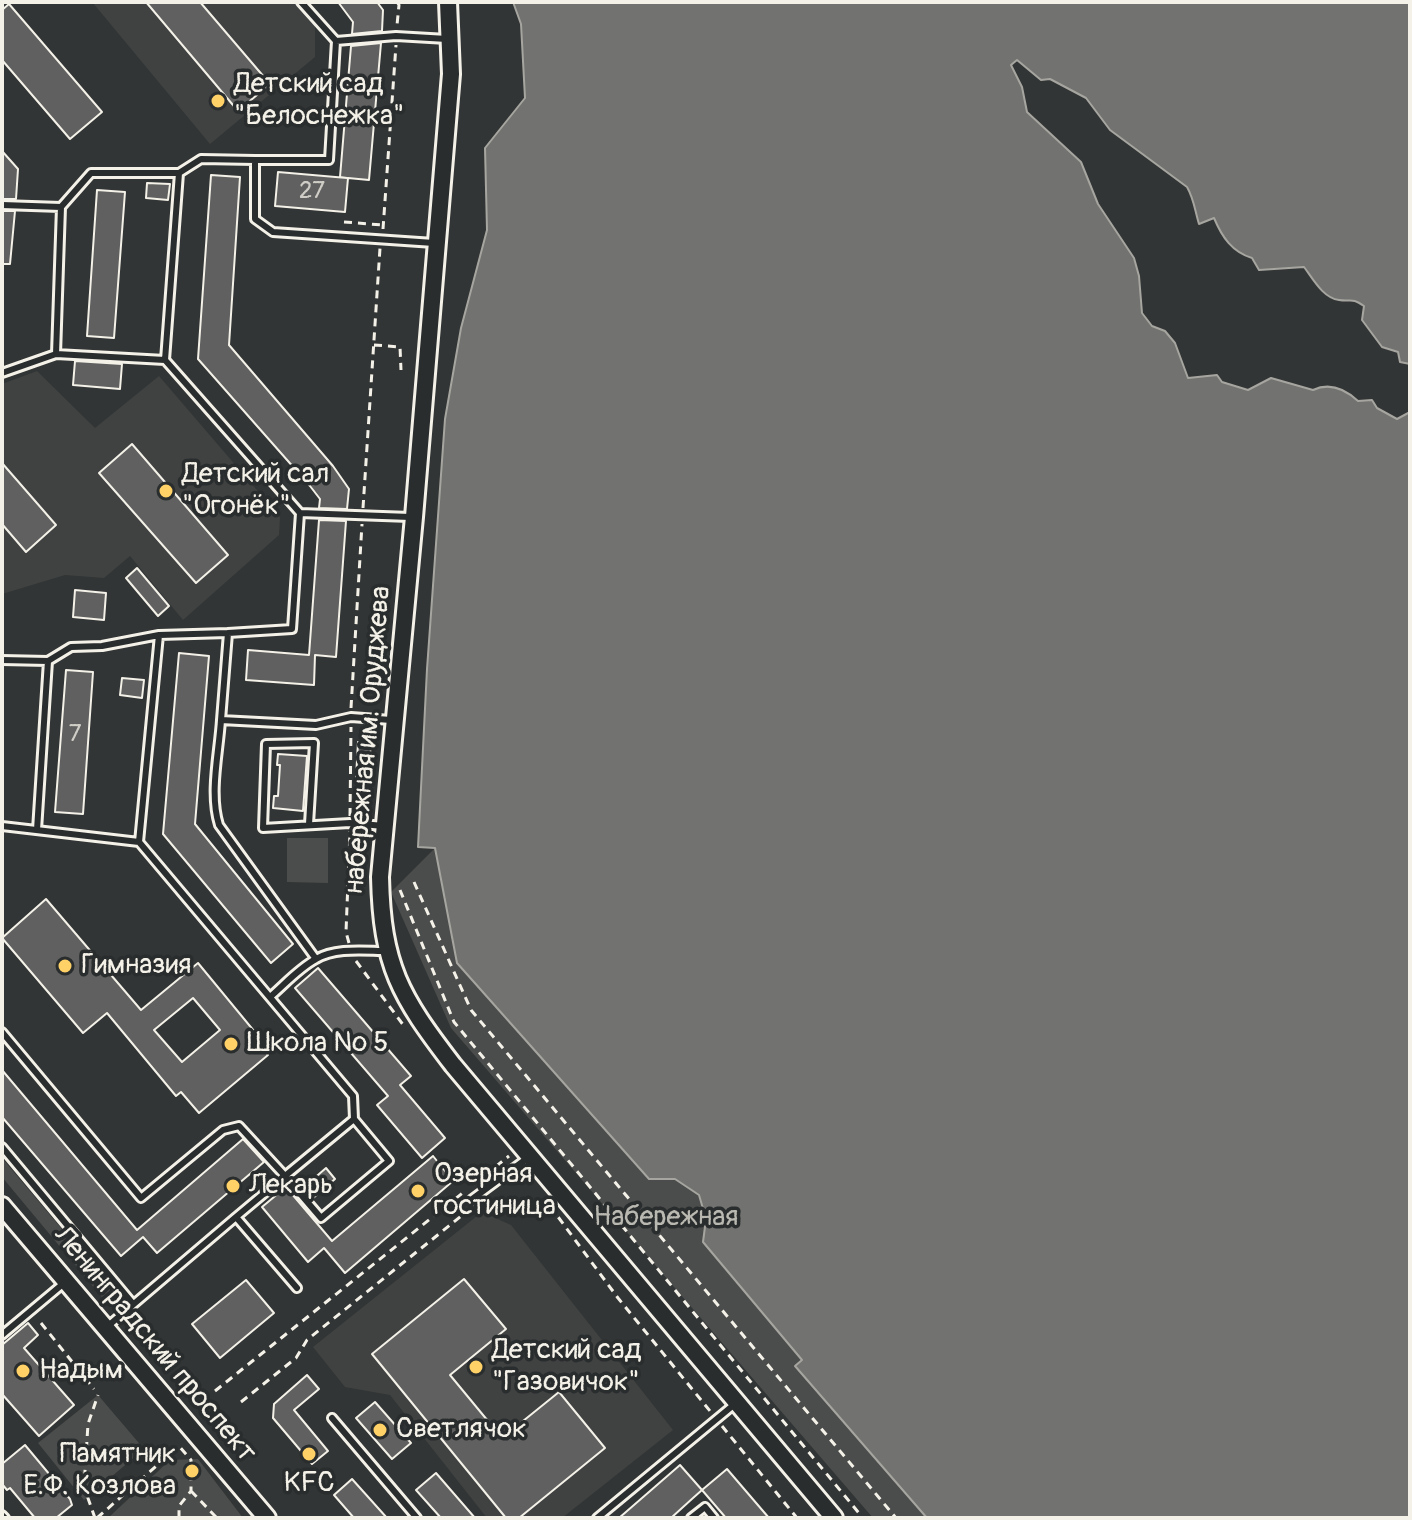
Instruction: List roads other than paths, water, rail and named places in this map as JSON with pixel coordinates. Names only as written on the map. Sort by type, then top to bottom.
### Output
[{"type":"street","name":"набережная им. Оруджева","points":[[448,2],[451,74],[414,517],[384,826],[380,890],[387,951],[397,982],[426,1029],[525,1160],[834,1518]]},
{"type":"street","name":"Ленинградский проспект","points":[[2,1206],[267,1518]]},
{"type":"lane","points":[[56,354],[61,207],[91,173],[179,173],[201,159],[329,160],[336,41],[301,2]]},
{"type":"lane","points":[[336,41],[396,36],[450,39]]},
{"type":"lane","points":[[255,160],[255,219],[273,232],[437,243]]},
{"type":"lane","points":[[165,360],[179,173]]},
{"type":"lane","points":[[2,205],[61,207]]},
{"type":"lane","points":[[2,373],[56,354],[165,360],[300,513],[292,629],[159,635],[102,646],[71,647],[48,661],[2,660]]},
{"type":"lane","points":[[300,513],[414,517]]},
{"type":"lane","points":[[228,633],[215,797],[219,825],[316,959]]},
{"type":"lane","points":[[139,842],[159,635]]},
{"type":"lane","points":[[37,830],[48,661]]},
{"type":"lane","points":[[221,720],[316,725],[351,717],[395,720]]},
{"type":"lane","points":[[309,824],[314,743],[266,744],[263,828],[350,823],[384,826]]},
{"type":"lane","points":[[2,826],[139,842],[353,1096],[354,1119],[389,1161],[321,1218],[239,1126],[223,1130],[141,1198],[2,1032]]},
{"type":"lane","points":[[270,997],[316,959],[330,953],[387,951]]},
{"type":"lane","points":[[106,1329],[354,1119]]},
{"type":"lane","points":[[2,1147],[133,1304]]},
{"type":"lane","points":[[473,1202],[525,1160]]},
{"type":"lane","points":[[236,1217],[297,1288]]},
{"type":"lane","points":[[2,1335],[65,1282]]},
{"type":"lane","points":[[597,1518],[736,1403]]},
{"type":"lane","points":[[332,1418],[417,1518]]},
{"type":"lane","points":[[691,1518],[705,1507],[714,1518]]},
{"type":"place","name":"Детский сад \"Белоснежка\"","points":[[218,101]]},
{"type":"place","name":"Детский сал \"Огонёк\"","points":[[166,491]]},
{"type":"place","name":"Гимназия","points":[[65,966]]},
{"type":"place","name":"Школа № 5","points":[[231,1044]]},
{"type":"place","name":"Лекарь","points":[[233,1186]]},
{"type":"place","name":"Озерная гостиница","points":[[418,1191]]},
{"type":"place","name":"Детский сад \"Газовичок\"","points":[[476,1367]]},
{"type":"place","name":"Надым","points":[[23,1371]]},
{"type":"place","name":"Светлячок","points":[[380,1430]]},
{"type":"place","name":"KFC","points":[[309,1454]]},
{"type":"place","name":"Памятник Е.Ф. Козлова","points":[[192,1471]]},
{"type":"park label","name":"Набережная","points":[[666,1218]]}]
